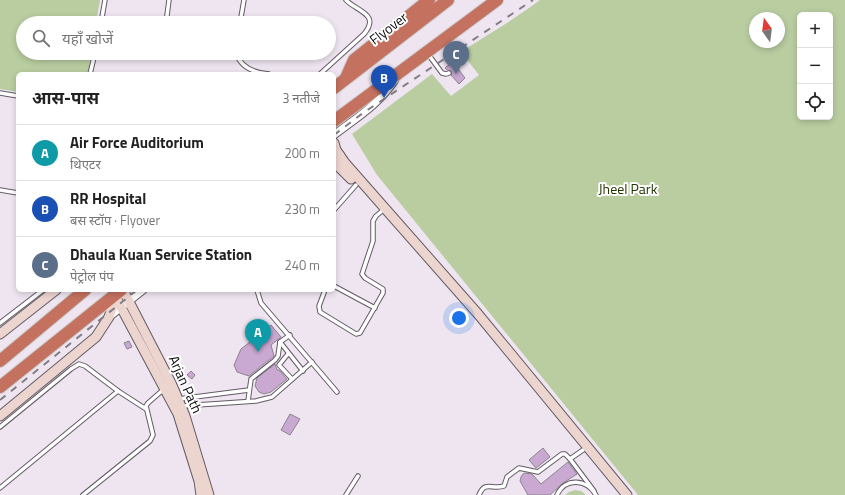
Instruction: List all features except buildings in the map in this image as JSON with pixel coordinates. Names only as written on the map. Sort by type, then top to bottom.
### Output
[{"type":"highway","points":[[345,79],[354,60],[428,0]]},
{"type":"highway","name":"Flyover","points":[[336,86],[448,0]]},
{"type":"highway","points":[[336,120],[497,0]]},
{"type":"highway","points":[[0,361],[83,292]]},
{"type":"highway","points":[[0,387],[118,293]]},
{"type":"main road","points":[[337,159],[356,185],[382,211],[477,318],[620,495]]},
{"type":"main road","points":[[337,159],[478,314],[627,495]]},
{"type":"main road","points":[[0,334],[53,292]]},
{"type":"main road","points":[[0,416],[96,337],[109,317],[118,293]]},
{"type":"main road","name":"Arjan Path","points":[[118,293],[129,302],[168,385],[199,481],[201,495]]},
{"type":"main road","name":"Arjan Path","points":[[118,293],[122,308],[180,403],[192,433],[209,495]]},
{"type":"street","points":[[336,134],[380,100],[390,88],[399,73]]},
{"type":"street","points":[[109,317],[141,292]]},
{"type":"lane","points":[[103,16],[105,0]]},
{"type":"lane","points":[[167,16],[170,0]]},
{"type":"lane","points":[[241,16],[244,0]]},
{"type":"lane","points":[[336,59],[370,27],[369,19],[364,12],[346,0]]},
{"type":"lane","points":[[444,40],[459,61],[457,67]]},
{"type":"lane","points":[[426,53],[442,72],[446,74],[449,73]]},
{"type":"lane","points":[[90,72],[93,60]]},
{"type":"lane","points":[[238,60],[242,65],[258,72]]},
{"type":"lane","points":[[322,72],[335,60]]},
{"type":"lane","points":[[248,68],[249,72]]},
{"type":"lane","points":[[0,93],[16,96]]},
{"type":"lane","points":[[336,208],[356,185]]},
{"type":"lane","points":[[0,190],[16,193]]},
{"type":"lane","points":[[324,292],[319,306],[320,312],[356,334],[360,333],[384,291],[364,278],[362,274],[373,241],[373,221],[382,211]]},
{"type":"lane","points":[[336,287],[375,308]]},
{"type":"lane","points":[[0,323],[40,292]]},
{"type":"lane","points":[[257,292],[261,303],[290,334],[337,392]]},
{"type":"lane","points":[[248,401],[251,379],[275,360],[278,356],[280,342],[290,334]]},
{"type":"lane","points":[[280,342],[303,371]]},
{"type":"lane","points":[[288,354],[279,365],[292,379]]},
{"type":"lane","points":[[180,403],[197,405],[248,401],[272,397],[312,362]]},
{"type":"lane","points":[[0,427],[79,364],[85,366],[118,391],[146,409]]},
{"type":"lane","points":[[83,495],[150,441],[153,435],[146,409],[148,403],[168,385]]},
{"type":"lane","points":[[180,403],[196,397],[249,390]]},
{"type":"lane","points":[[0,488],[118,391]]},
{"type":"lane","points":[[196,397],[197,405]]},
{"type":"lane","points":[[570,459],[583,450]]},
{"type":"lane","points":[[479,495],[485,487],[504,486],[507,478],[519,468],[538,472],[562,454],[565,454],[570,459],[595,493]]},
{"type":"lane","points":[[346,495],[358,476]]},
{"type":"lane","points":[[557,495],[565,485],[573,482],[582,483],[595,493]]},
{"type":"green space","points":[[0,0],[100,0],[97,16],[16,16],[16,60],[90,60],[88,72],[16,72],[16,92],[0,89]]},
{"type":"green space","name":"Jheel Park","points":[[540,0],[845,0],[845,495],[638,495],[377,175],[352,134],[432,74],[451,96],[479,75],[461,52]]},
{"type":"green space","points":[[575,490],[581,491],[586,495],[565,495]]},
{"type":"railway","points":[[336,133],[363,113],[533,0]]},
{"type":"railway","points":[[0,400],[135,292]]},
{"type":"place","name":"Dhaula Kuan Service Station","points":[[456,74]]},
{"type":"place","name":"RR Hospital","points":[[384,98]]},
{"type":"place","name":"Air Force Auditorium","points":[[258,352]]}]
